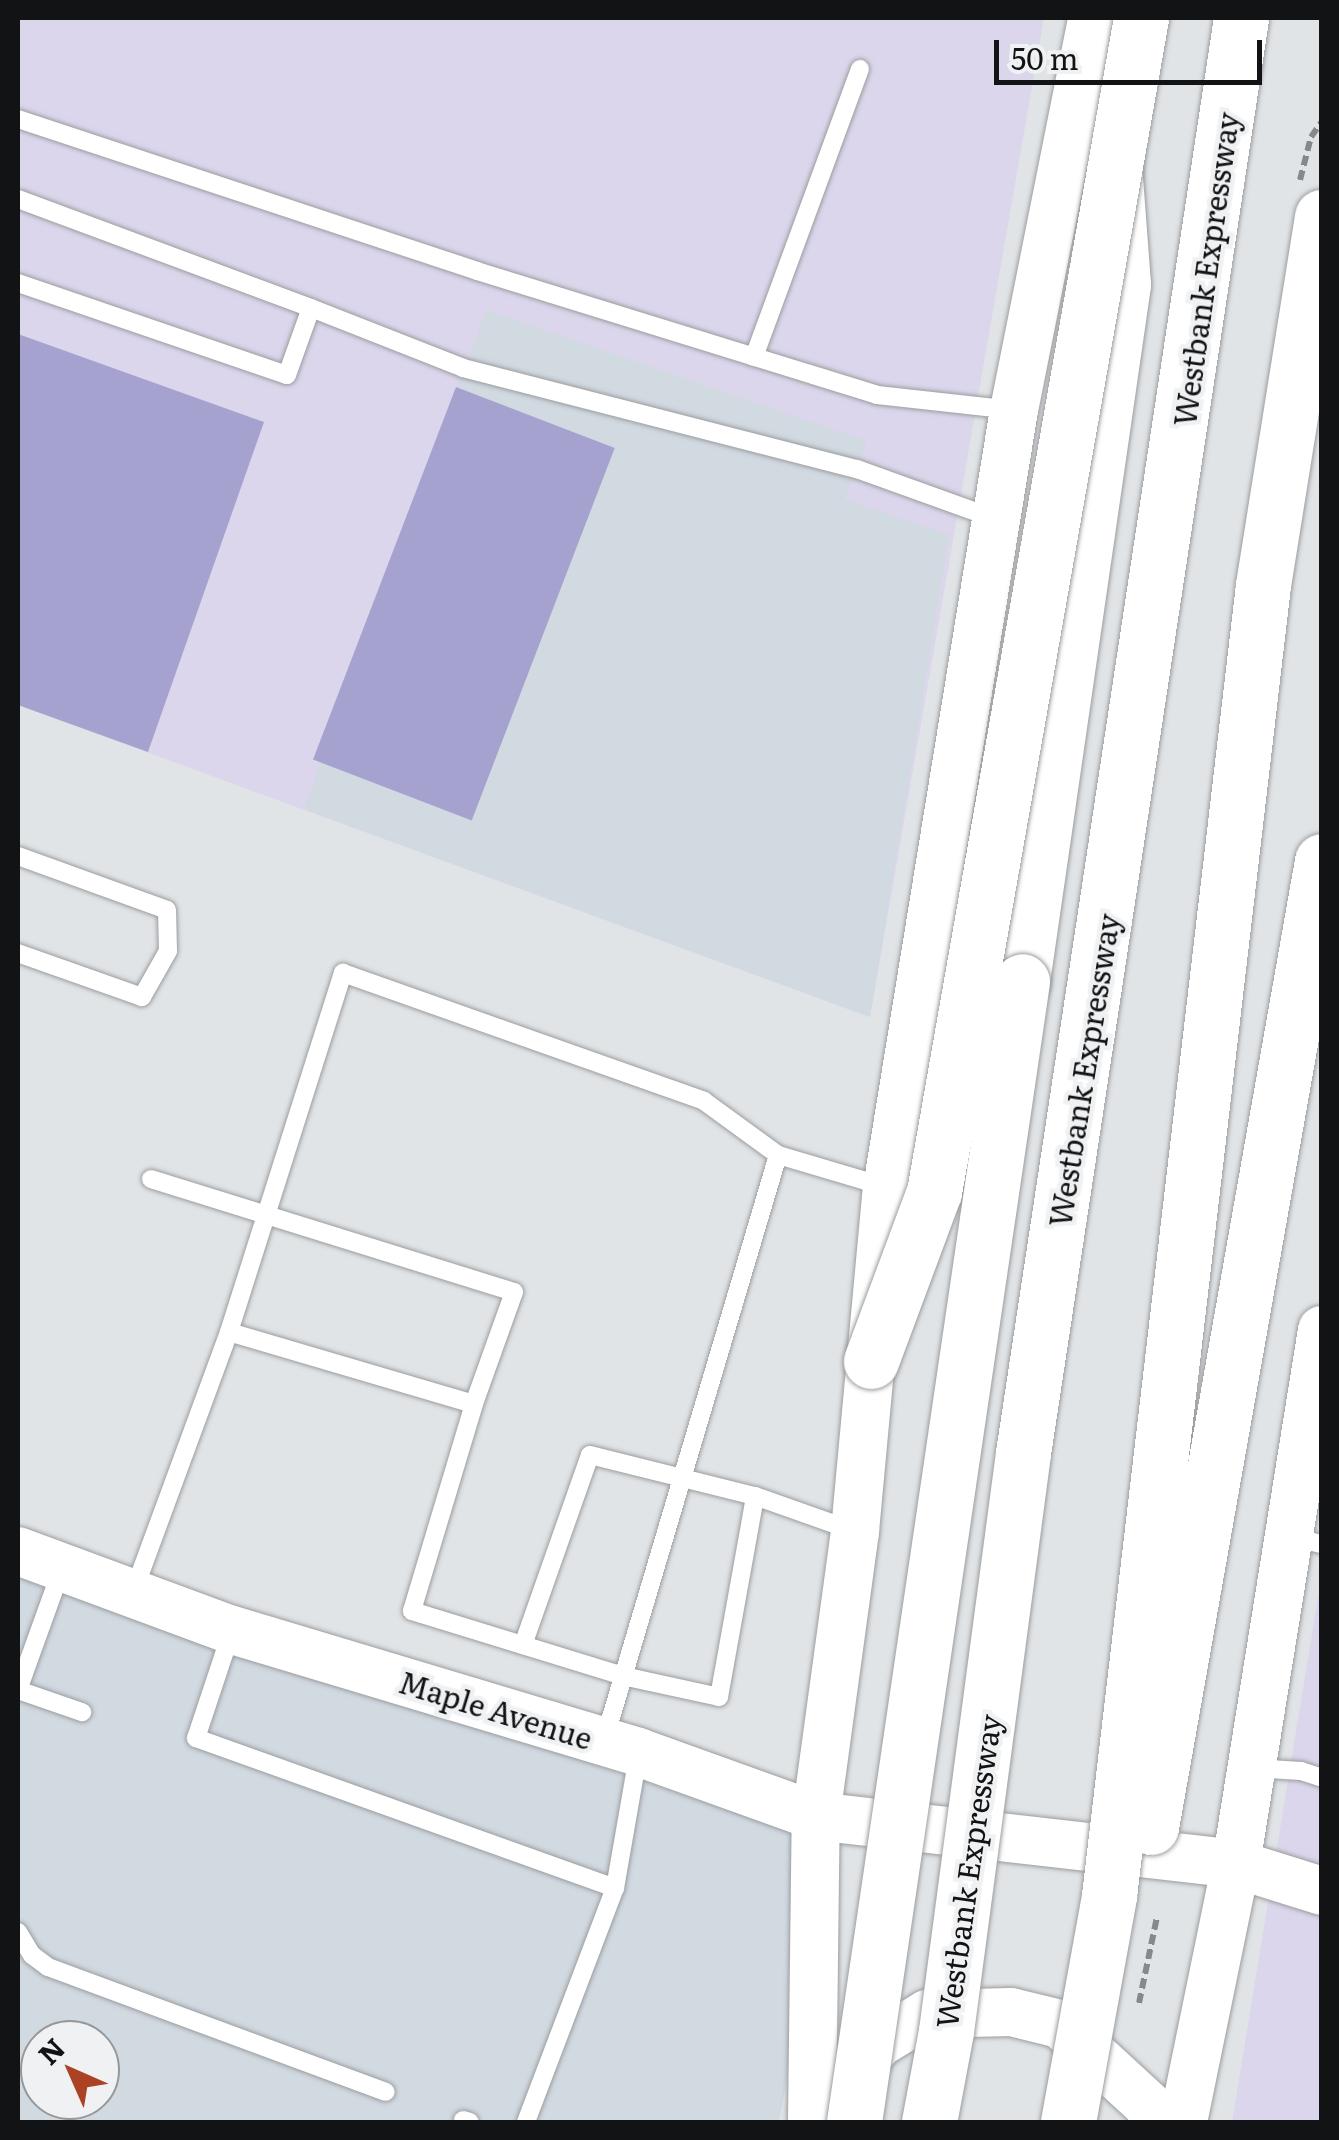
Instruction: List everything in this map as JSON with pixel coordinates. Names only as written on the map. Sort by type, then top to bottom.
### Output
[{"type":"highway","points":[[854,2122],[1123,284],[1103,18]]},
{"type":"highway","points":[[871,1360],[934,1192],[1141,18]]},
{"type":"highway","name":"Westbank Expressway","points":[[928,2122],[948,2011],[1023,1454],[1241,18]]},
{"type":"highway","points":[[1068,2122],[1109,1896],[1262,586],[1322,217]]},
{"type":"highway","points":[[1086,2122],[1112,2044],[1322,861]]},
{"type":"main road","points":[[812,2122],[816,1816],[855,1531],[887,1188],[1014,410],[1092,18]]},
{"type":"main road","points":[[1183,2122],[1236,1864],[1251,1768],[1305,1540],[1319,1356]]},
{"type":"main road","name":"Maple Avenue","points":[[18,1551],[232,1630],[621,1746],[816,1816],[1236,1864],[1322,1892]]},
{"type":"main road","points":[[812,2122],[879,2043],[927,2014],[1010,2012],[1060,2024],[1147,2104],[1158,2122]]},
{"type":"lane","points":[[754,357],[860,68]]},
{"type":"lane","points":[[18,119],[477,271],[877,395],[1014,410]]},
{"type":"lane","points":[[18,199],[463,368],[857,469],[996,520]]},
{"type":"lane","points":[[18,283],[288,375],[310,308]]},
{"type":"lane","points":[[18,856],[167,910],[168,951],[142,997],[18,953]]},
{"type":"lane","points":[[133,1593],[228,1332],[344,974],[704,1101],[778,1154],[887,1188]]},
{"type":"lane","points":[[526,2122],[615,1888],[623,1676],[778,1154]]},
{"type":"lane","points":[[151,1179],[514,1292],[474,1404],[412,1610],[623,1676],[719,1697],[755,1496]]},
{"type":"lane","points":[[228,1332],[474,1404]]},
{"type":"lane","points":[[523,1645],[590,1455],[755,1496],[855,1531]]},
{"type":"lane","points":[[62,1568],[18,1691],[82,1712]]},
{"type":"lane","points":[[232,1630],[196,1738],[615,1888]]},
{"type":"lane","points":[[1251,1768],[1301,1771],[1322,1778]]},
{"type":"lane","points":[[18,1932],[32,1955],[48,1967],[386,2092]]},
{"type":"path","points":[[1139,2005],[1157,1916]]},
{"type":"shaded area","points":[[18,18],[1044,18],[870,1017],[18,705]]},
{"type":"shaded area","points":[[486,310],[867,441],[844,499],[949,535],[870,1017],[304,809]]},
{"type":"shaded area","points":[[18,1567],[830,1845],[779,2122],[18,2122]]},
{"type":"shaded area","points":[[1321,1579],[1321,2122],[1232,2122]]},
{"type":"building","points":[[18,334],[264,422],[148,752],[18,705]]},
{"type":"building","points":[[456,387],[615,448],[472,820],[313,759]]}]
